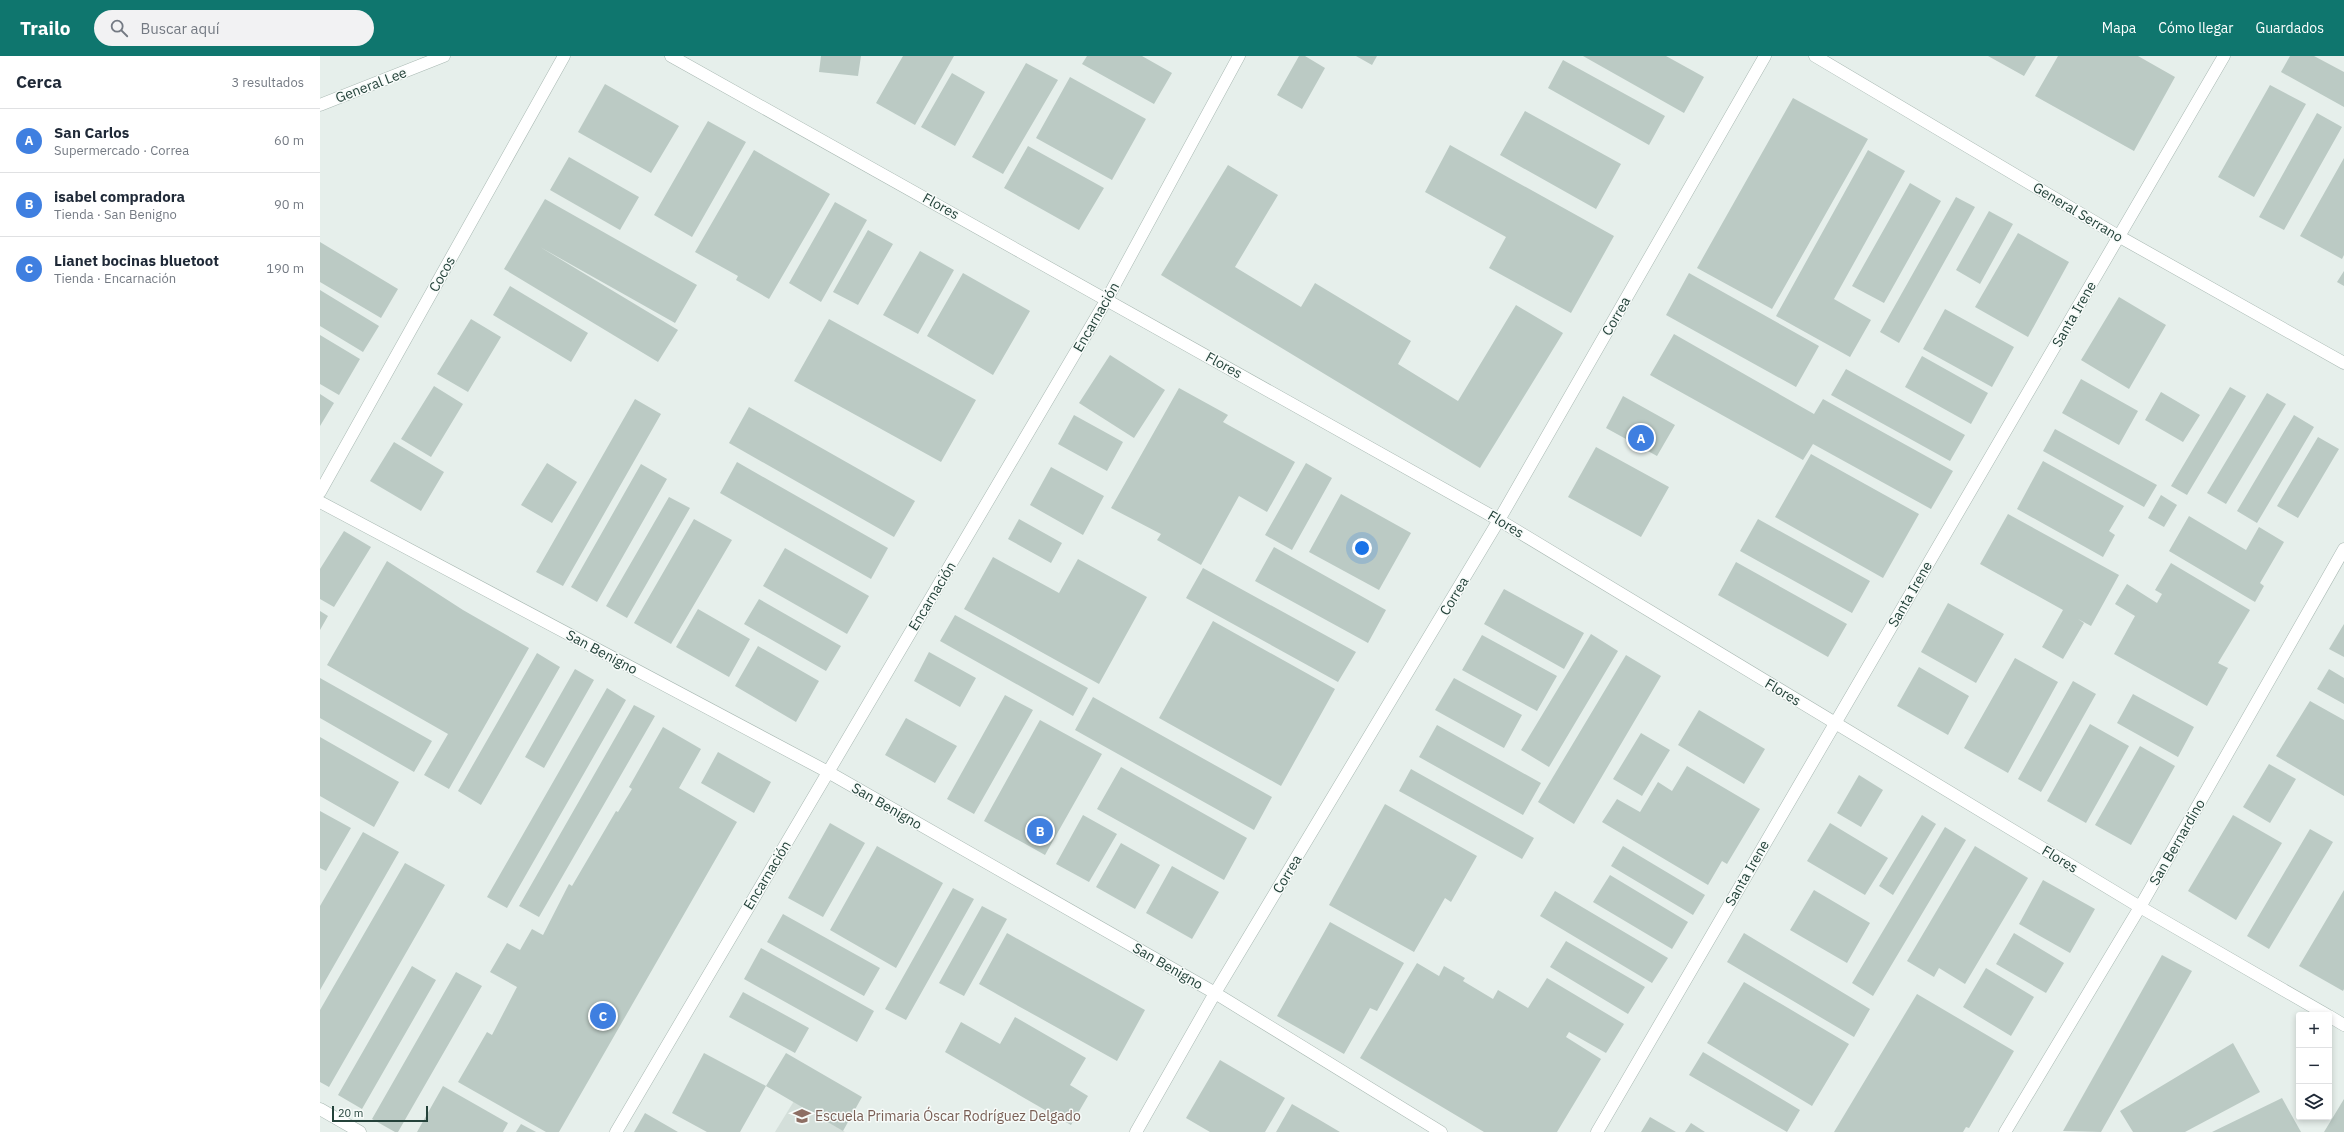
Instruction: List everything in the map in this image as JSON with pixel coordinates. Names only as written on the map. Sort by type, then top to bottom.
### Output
[{"type":"street","name":"General Lee","points":[[320,105],[444,56]]},
{"type":"street","name":"Cocos","points":[[320,492],[564,56]]},
{"type":"street","name":"Flores","points":[[671,56],[1499,520],[2140,907],[2321,1012]]},
{"type":"street","name":"Encarnación","points":[[616,1132],[1107,299],[1240,56]]},
{"type":"street","name":"Correa","points":[[1136,1132],[1215,993],[1499,520],[1765,56]]},
{"type":"street","name":"General Serrano","points":[[1815,56],[2120,237],[2344,363]]},
{"type":"street","name":"Santa Irene","points":[[1597,1132],[1834,722],[2120,237],[2224,56]]},
{"type":"street","name":"San Benigno","points":[[320,502],[828,772],[1215,993],[1441,1132]]},
{"type":"street","name":"San Bernardino","points":[[2005,1132],[2140,907],[2344,549]]},
{"type":"street","name":"Flores","points":[[2332,1018],[2344,1025]]},
{"type":"street","points":[[320,1109],[360,1132]]},
{"type":"shaded area","name":"Escuela Primaria Óscar Rodríguez Delgado","points":[[794,1101],[845,1132],[775,1132]]},
{"type":"building","points":[[821,56],[861,56],[858,76],[819,72]]},
{"type":"building","points":[[903,56],[954,56],[915,125],[876,103]]},
{"type":"building","points":[[1087,56],[1142,56],[1172,73],[1154,104],[1082,64]]},
{"type":"building","points":[[1299,56],[1305,56],[1325,68],[1302,109],[1277,95]]},
{"type":"building","points":[[1356,56],[1377,56],[1372,65]]},
{"type":"building","points":[[1583,56],[1666,56],[1704,77],[1684,113]]},
{"type":"building","points":[[1988,56],[2036,56],[2024,76]]},
{"type":"building","points":[[2058,56],[2138,56],[2175,77],[2134,151],[2035,96]]},
{"type":"building","points":[[2290,56],[2314,56],[2344,72],[2344,107],[2281,72]]},
{"type":"building","points":[[1563,60],[1665,116],[1649,145],[1548,88]]},
{"type":"building","points":[[1026,63],[1058,80],[1003,174],[972,157]]},
{"type":"building","points":[[952,73],[985,92],[955,146],[921,127]]},
{"type":"building","points":[[1070,77],[1146,119],[1112,180],[1036,138]]},
{"type":"building","points":[[605,84],[679,126],[651,173],[578,132]]},
{"type":"building","points":[[2270,85],[2306,104],[2254,197],[2218,177]]},
{"type":"building","points":[[1793,98],[1868,139],[1772,309],[1697,268]]},
{"type":"building","points":[[1525,111],[1621,164],[1596,209],[1500,155]]},
{"type":"building","points":[[2317,113],[2342,127],[2284,230],[2259,217]]},
{"type":"building","points":[[708,121],[746,142],[692,237],[654,215]]},
{"type":"building","points":[[1450,145],[1614,236],[1571,313],[1489,268],[1506,237],[1425,192]]},
{"type":"building","points":[[1028,146],[1104,188],[1079,230],[1004,188]]},
{"type":"building","points":[[754,150],[830,194],[769,299],[736,280],[738,276],[695,252]]},
{"type":"building","points":[[1868,150],[1905,171],[1834,299],[1871,320],[1850,357],[1776,316]]},
{"type":"building","points":[[569,157],[639,197],[620,230],[550,190]]},
{"type":"building","points":[[2344,158],[2344,255],[2342,259],[2300,236]]},
{"type":"building","points":[[1228,165],[1278,195],[1235,267],[1301,307],[1315,283],[1411,341],[1398,364],[1458,401],[1516,305],[1563,333],[1480,468],[1161,275]]},
{"type":"building","points":[[1910,183],[1941,201],[1884,303],[1852,286]]},
{"type":"building","points":[[1956,197],[1975,207],[1899,343],[1880,332]]},
{"type":"building","points":[[545,199],[697,285],[675,323],[540,247],[678,330],[658,362],[504,269]]},
{"type":"building","points":[[835,202],[867,220],[821,302],[789,283]]},
{"type":"building","points":[[1989,211],[2013,224],[1980,284],[1956,270]]},
{"type":"building","points":[[868,230],[893,244],[858,305],[833,292]]},
{"type":"building","points":[[2018,233],[2069,262],[2028,337],[1975,307]]},
{"type":"building","points":[[320,242],[398,289],[381,318],[320,282]]},
{"type":"building","points":[[920,251],[954,270],[918,334],[883,315]]},
{"type":"building","points":[[2344,271],[2344,286],[2337,282]]},
{"type":"building","points":[[963,273],[1030,311],[993,375],[927,336]]},
{"type":"building","points":[[1689,273],[1819,346],[1796,387],[1666,315]]},
{"type":"building","points":[[510,286],[588,333],[571,362],[493,315]]},
{"type":"building","points":[[320,290],[379,326],[363,352],[320,326]]},
{"type":"building","points":[[2119,297],[2166,325],[2129,389],[2081,360]]},
{"type":"building","points":[[1945,309],[2014,347],[1992,387],[1923,349]]},
{"type":"building","points":[[471,319],[501,337],[468,392],[437,374]]},
{"type":"building","points":[[829,319],[976,400],[941,462],[794,381]]},
{"type":"building","points":[[1674,334],[1814,414],[1823,399],[1953,471],[1931,509],[1813,444],[1803,460],[1650,375]]},
{"type":"building","points":[[320,335],[360,359],[339,395],[320,384]]},
{"type":"building","points":[[1110,355],[1165,390],[1134,438],[1079,403]]},
{"type":"building","points":[[1922,356],[1988,393],[1971,424],[1905,387]]},
{"type":"building","points":[[1846,369],[1965,435],[1950,461],[1831,395]]},
{"type":"building","points":[[2081,379],[2138,411],[2119,445],[2062,413]]},
{"type":"building","points":[[434,386],[463,404],[431,457],[401,439]]},
{"type":"building","points":[[2230,387],[2246,396],[2187,495],[2171,486]]},
{"type":"building","points":[[1179,388],[1228,415],[1223,422],[1295,462],[1267,512],[1239,496],[1201,565],[1157,540],[1161,534],[1111,508]]},
{"type":"building","points":[[2161,392],[2200,415],[2183,442],[2145,420]]},
{"type":"building","points":[[2267,393],[2286,404],[2226,504],[2207,493]]},
{"type":"building","points":[[320,394],[334,403],[320,426]]},
{"type":"building","points":[[1623,396],[1675,425],[1657,456],[1606,428]]},
{"type":"building","points":[[635,399],[661,414],[563,586],[536,572]]},
{"type":"building","points":[[749,407],[915,501],[894,537],[729,443]]},
{"type":"building","points":[[1074,415],[1123,442],[1107,471],[1058,444]]},
{"type":"building","points":[[2294,415],[2314,427],[2257,523],[2237,511]]},
{"type":"building","points":[[2055,429],[2157,485],[2144,507],[2043,451]]},
{"type":"building","points":[[2318,437],[2339,449],[2298,518],[2277,506]]},
{"type":"building","points":[[394,442],[444,472],[421,511],[370,481]]},
{"type":"building","points":[[1596,447],[1669,487],[1641,537],[1568,497]]},
{"type":"building","points":[[1811,454],[1919,514],[1883,578],[1775,517]]},
{"type":"building","points":[[2043,461],[2124,506],[2109,531],[2115,535],[2103,557],[2017,509]]},
{"type":"building","points":[[737,462],[888,548],[871,579],[720,493]]},
{"type":"building","points":[[547,463],[577,482],[552,523],[521,505]]},
{"type":"building","points":[[1306,463],[1332,478],[1292,550],[1265,535]]},
{"type":"building","points":[[641,464],[667,479],[597,602],[571,587]]},
{"type":"building","points":[[1051,467],[1104,496],[1083,535],[1030,505]]},
{"type":"building","points":[[1341,494],[1411,533],[1379,590],[1309,552]]},
{"type":"building","points":[[2161,495],[2177,505],[2164,527],[2148,518]]},
{"type":"building","points":[[669,497],[690,508],[627,618],[606,606]]},
{"type":"building","points":[[2008,514],[2119,575],[2091,626],[2078,619],[2084,623],[2063,659],[2042,647],[2063,610],[1980,564]]},
{"type":"building","points":[[2189,516],[2246,550],[2259,527],[2284,542],[2260,583],[2264,586],[2255,602],[2169,551]]},
{"type":"building","points":[[694,519],[732,540],[671,644],[634,623]]},
{"type":"building","points":[[1019,519],[1062,543],[1051,563],[1008,539]]},
{"type":"building","points":[[1758,519],[1870,581],[1852,613],[1740,551]]},
{"type":"building","points":[[344,531],[371,547],[334,607],[320,599],[320,569]]},
{"type":"building","points":[[1274,547],[1386,610],[1368,643],[1255,581]]},
{"type":"building","points":[[785,548],[869,596],[847,634],[763,586]]},
{"type":"building","points":[[993,557],[1059,593],[1078,559],[1147,597],[1099,684],[964,609]]},
{"type":"building","points":[[387,561],[463,610],[529,648],[449,789],[424,775],[448,734],[327,665]]},
{"type":"building","points":[[1736,562],[1847,624],[1828,657],[1718,595]]},
{"type":"building","points":[[2171,563],[2250,610],[2218,663],[2228,668],[2207,706],[2114,654],[2135,616],[2115,604],[2127,584],[2157,603],[2162,594],[2155,590]]},
{"type":"building","points":[[1203,568],[1356,652],[1338,682],[1186,598]]},
{"type":"building","points":[[1504,589],[1584,633],[1564,669],[1484,624]]},
{"type":"building","points":[[759,599],[841,646],[826,671],[744,624]]},
{"type":"building","points":[[1948,603],[2004,634],[1976,683],[1921,652]]},
{"type":"building","points":[[698,609],[750,639],[729,677],[676,647]]},
{"type":"building","points":[[320,611],[328,616],[320,630]]},
{"type":"building","points":[[955,615],[1088,688],[1073,716],[940,641]]},
{"type":"building","points":[[1213,621],[1335,689],[1281,786],[1159,718]]},
{"type":"building","points":[[2344,624],[2344,657],[2329,649]]},
{"type":"building","points":[[1591,634],[1618,651],[1549,767],[1521,750]]},
{"type":"building","points":[[1482,635],[1557,676],[1537,711],[1462,670]]},
{"type":"building","points":[[758,646],[819,681],[796,722],[735,686]]},
{"type":"building","points":[[929,652],[976,678],[960,707],[914,681]]},
{"type":"building","points":[[537,653],[560,667],[481,805],[458,791]]},
{"type":"building","points":[[1626,655],[1661,676],[1574,824],[1538,802]]},
{"type":"building","points":[[2015,658],[2058,682],[2008,773],[1964,748]]},
{"type":"building","points":[[1919,667],[1969,696],[1948,735],[1897,706]]},
{"type":"building","points":[[575,669],[594,680],[544,768],[525,757]]},
{"type":"building","points":[[2329,669],[2344,678],[2344,704],[2317,689]]},
{"type":"building","points":[[320,678],[432,741],[414,772],[320,718]]},
{"type":"building","points":[[1454,678],[1522,715],[1504,748],[1435,710]]},
{"type":"building","points":[[2073,681],[2096,694],[2041,792],[2018,779]]},
{"type":"building","points":[[607,688],[626,700],[507,908],[487,897]]},
{"type":"building","points":[[2133,694],[2194,727],[2178,757],[2117,723]]},
{"type":"building","points":[[1005,695],[1033,710],[974,814],[947,799]]},
{"type":"building","points":[[1093,697],[1272,797],[1254,830],[1075,730]]},
{"type":"building","points":[[2310,701],[2344,720],[2344,796],[2276,756]]},
{"type":"building","points":[[634,705],[655,716],[539,917],[519,906]]},
{"type":"building","points":[[1699,710],[1765,749],[1744,784],[1678,745]]},
{"type":"building","points":[[906,718],[957,746],[935,783],[885,755]]},
{"type":"building","points":[[1040,720],[1102,754],[1045,855],[984,821]]},
{"type":"building","points":[[2090,724],[2129,746],[2086,823],[2047,801]]},
{"type":"building","points":[[1437,725],[1541,783],[1523,815],[1419,757]]},
{"type":"building","points":[[663,727],[701,749],[679,788],[737,822],[559,1132],[546,1132],[458,1082],[487,1032],[492,1035],[517,987],[490,972],[507,943],[520,950],[532,929],[543,935],[569,884],[572,886],[616,811],[618,812],[632,789],[629,787]]},
{"type":"building","points":[[1641,733],[1670,750],[1642,796],[1613,779]]},
{"type":"building","points":[[320,737],[399,782],[374,827],[320,796]]},
{"type":"building","points":[[2140,746],[2175,766],[2131,845],[2095,825]]},
{"type":"building","points":[[718,752],[771,782],[754,813],[701,783]]},
{"type":"building","points":[[2269,764],[2296,779],[2270,823],[2243,807]]},
{"type":"building","points":[[1687,766],[1760,809],[1727,864],[1722,861],[1708,885],[1602,822],[1617,799],[1640,812],[1658,782],[1672,791]]},
{"type":"building","points":[[1121,767],[1247,838],[1224,880],[1097,809]]},
{"type":"building","points":[[1411,769],[1534,838],[1522,859],[1399,791]]},
{"type":"building","points":[[1859,775],[1883,790],[1861,827],[1837,813]]},
{"type":"building","points":[[1385,804],[1477,856],[1451,902],[1445,898],[1414,952],[1329,905]]},
{"type":"building","points":[[320,811],[351,828],[326,871],[320,868]]},
{"type":"building","points":[[1083,815],[1117,834],[1089,882],[1056,864]]},
{"type":"building","points":[[1922,815],[1936,824],[1893,895],[1879,886]]},
{"type":"building","points":[[2233,815],[2282,843],[2236,920],[2188,891]]},
{"type":"building","points":[[830,823],[865,843],[823,917],[788,898]]},
{"type":"building","points":[[1830,823],[1888,858],[1865,895],[1807,861]]},
{"type":"building","points":[[1945,827],[1966,840],[1873,996],[1852,983]]},
{"type":"building","points":[[2310,829],[2333,842],[2269,949],[2247,936]]},
{"type":"building","points":[[363,832],[399,852],[320,990],[320,906]]},
{"type":"building","points":[[1121,843],[1160,865],[1135,909],[1096,887]]},
{"type":"building","points":[[877,846],[943,883],[896,968],[830,930]]},
{"type":"building","points":[[1623,846],[1705,895],[1693,915],[1611,866]]},
{"type":"building","points":[[1975,846],[2028,878],[1965,984],[1939,968],[1934,977],[1907,961]]},
{"type":"building","points":[[405,863],[445,885],[329,1087],[320,1082],[320,1010]]},
{"type":"building","points":[[1172,866],[1219,892],[1192,939],[1146,913]]},
{"type":"building","points":[[1610,875],[1688,922],[1672,949],[1593,902]]},
{"type":"building","points":[[2043,880],[2095,909],[2070,953],[2019,924]]},
{"type":"building","points":[[953,888],[974,899],[906,1020],[885,1009]]},
{"type":"building","points":[[1814,890],[1870,923],[1847,963],[1790,930]]},
{"type":"building","points":[[2344,890],[2344,989],[2343,991],[2299,966]]},
{"type":"building","points":[[1555,891],[1668,958],[1652,983],[1540,916]]},
{"type":"building","points":[[982,906],[1007,919],[964,996],[939,983]]},
{"type":"building","points":[[783,914],[880,968],[864,996],[767,942]]},
{"type":"building","points":[[1330,922],[1404,963],[1377,1011],[1370,1008],[1344,1054],[1277,1016]]},
{"type":"building","points":[[1007,933],[1145,1010],[1117,1061],[979,984]]},
{"type":"building","points":[[1744,933],[1870,1009],[1854,1037],[1727,962]]},
{"type":"building","points":[[2014,933],[2064,963],[2046,993],[1996,964]]},
{"type":"building","points":[[1566,941],[1645,987],[1628,1014],[1550,967]]},
{"type":"building","points":[[761,948],[874,1011],[857,1042],[744,979]]},
{"type":"building","points":[[2162,955],[2192,971],[2101,1132],[2063,1131]]},
{"type":"building","points":[[1417,963],[1439,976],[1444,966],[1465,978],[1463,981],[1493,999],[1498,990],[1528,1008],[1547,978],[1624,1024],[1606,1053],[1569,1032],[1566,1037],[1601,1059],[1557,1132],[1484,1132],[1360,1058]]},
{"type":"building","points":[[412,966],[436,980],[362,1109],[338,1095]]},
{"type":"building","points":[[1986,968],[2034,997],[2011,1036],[1963,1007]]},
{"type":"building","points":[[456,972],[482,986],[398,1132],[395,1132],[372,1119]]},
{"type":"building","points":[[1744,982],[1849,1044],[1812,1106],[1707,1043]]},
{"type":"building","points":[[743,992],[809,1028],[795,1053],[729,1017]]},
{"type":"building","points":[[1917,994],[2014,1051],[1969,1128],[1966,1127],[1963,1132],[1834,1132]]},
{"type":"building","points":[[1015,1017],[1086,1058],[1070,1085],[1088,1096],[1071,1125],[945,1052],[961,1022],[1000,1044]]},
{"type":"building","points":[[2233,1043],[2260,1092],[2185,1132],[2133,1132],[2120,1111]]},
{"type":"building","points":[[1703,1052],[1800,1110],[1787,1132],[1689,1075]]},
{"type":"building","points":[[704,1053],[766,1086],[740,1132],[707,1132],[672,1113]]},
{"type":"building","points":[[786,1053],[862,1097],[843,1131],[766,1086]]},
{"type":"building","points":[[1220,1060],[1285,1098],[1265,1132],[1210,1132],[1186,1118]]},
{"type":"building","points":[[443,1086],[508,1123],[503,1132],[417,1132]]},
{"type":"building","points":[[2282,1098],[2301,1132],[2212,1132]]},
{"type":"building","points":[[2344,1099],[2344,1132],[2324,1132]]},
{"type":"building","points":[[1292,1104],[1318,1119],[1340,1132],[1276,1132]]},
{"type":"building","points":[[645,1113],[678,1132],[634,1132]]},
{"type":"building","points":[[1650,1117],[1676,1132],[1641,1132]]},
{"type":"building","points":[[1691,1123],[1705,1132],[1685,1132]]},
{"type":"building","points":[[521,1124],[536,1132],[516,1132]]},
{"type":"place","name":"San Carlos","points":[[1641,438]]},
{"type":"place","name":"isabel compradora","points":[[1040,831]]},
{"type":"place","name":"Lianet bocinas bluetoot","points":[[603,1016]]},
{"type":"place","name":"Escuela Primaria Óscar Rodríguez Delgado","points":[[802,1116]]}]
